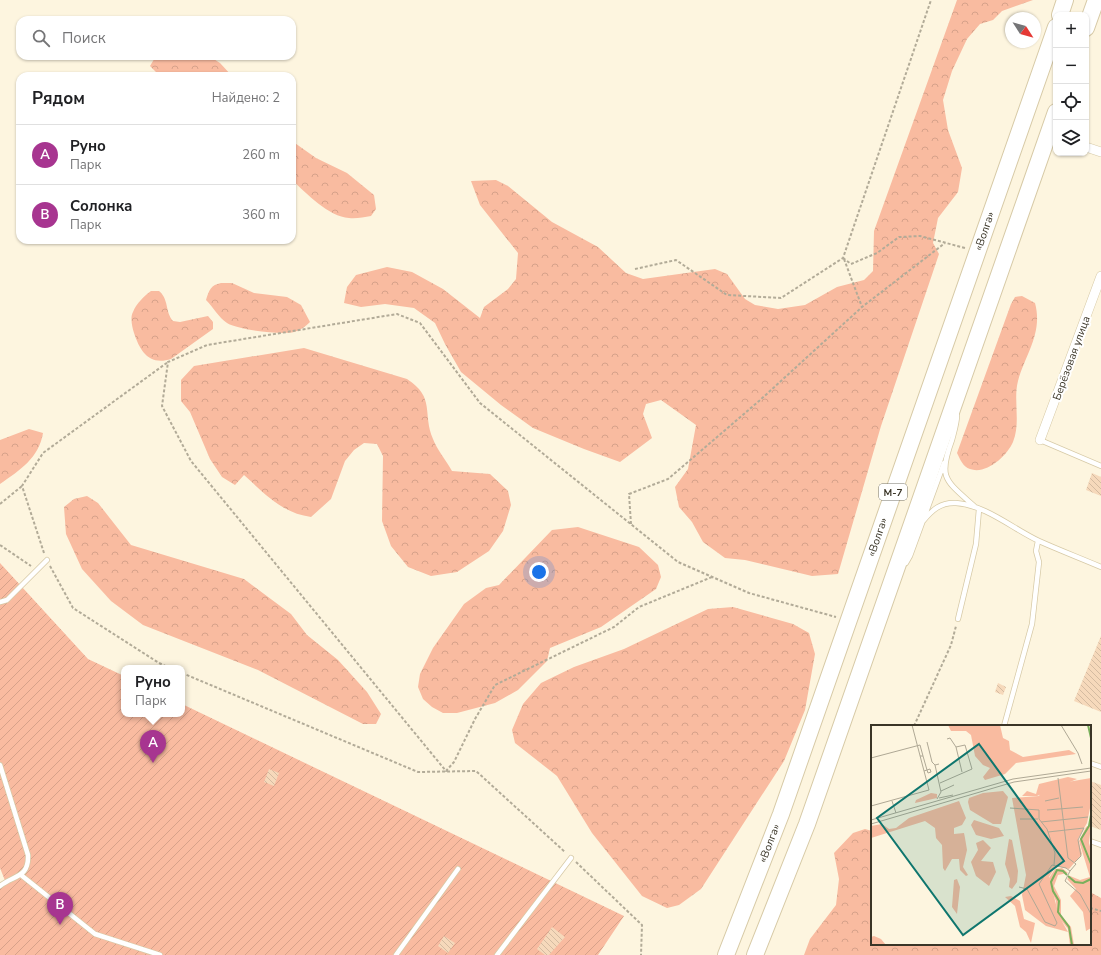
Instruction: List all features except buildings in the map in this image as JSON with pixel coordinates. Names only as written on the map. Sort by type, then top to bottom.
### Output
[{"type":"highway","points":[[1061,12],[1066,0]]},
{"type":"highway","points":[[1089,20],[1096,0]]},
{"type":"highway","name":"«Волга»","points":[[726,955],[781,814],[1053,36]]},
{"type":"highway","name":"М-7","points":[[754,955],[807,824],[956,399],[1052,135],[1055,120]]},
{"type":"street","points":[[1089,148],[1101,152]]},
{"type":"street","name":"Берёзовая улица","points":[[1040,440],[1101,276]]},
{"type":"lane","points":[[891,584],[910,556],[944,463],[957,419],[956,399]]},
{"type":"lane","points":[[1040,440],[1101,466]]},
{"type":"lane","points":[[944,463],[946,476],[951,486],[977,508],[1038,541],[1101,567]]},
{"type":"lane","points":[[923,521],[932,510],[942,504],[956,503],[977,508]]},
{"type":"lane","points":[[958,619],[976,544],[977,508]]},
{"type":"lane","points":[[1004,725],[1032,624],[1039,562],[1036,551],[1038,541]]},
{"type":"lane","points":[[0,602],[7,600],[47,560]]},
{"type":"lane","points":[[1091,763],[1101,767]]},
{"type":"lane","points":[[0,765],[28,854],[27,868],[21,876],[0,886]]},
{"type":"lane","points":[[1091,841],[1101,845]]},
{"type":"lane","points":[[497,955],[571,858]]},
{"type":"lane","points":[[396,955],[458,869]]},
{"type":"lane","points":[[21,876],[95,934],[160,955]]},
{"type":"path","points":[[862,307],[844,258],[931,0]]},
{"type":"path","points":[[844,258],[851,264],[877,253],[899,237],[920,236],[978,251]]},
{"type":"path","points":[[631,524],[629,494],[668,479],[759,401],[862,307],[945,243]]},
{"type":"path","points":[[635,269],[676,260],[727,295],[781,298],[844,258]]},
{"type":"path","points":[[0,504],[22,486],[43,453],[168,362],[207,346],[397,314],[420,324],[480,403],[678,562],[749,593],[848,620]]},
{"type":"path","points":[[168,362],[162,406],[190,460],[446,771]]},
{"type":"path","points":[[22,486],[47,560],[74,608],[163,665]]},
{"type":"path","points":[[0,545],[37,570]]},
{"type":"path","points":[[446,771],[454,762],[475,719],[495,685],[614,627],[639,607],[712,577]]},
{"type":"path","points":[[914,725],[951,646],[958,619]]},
{"type":"path","points":[[185,674],[418,772],[476,771],[642,925],[641,955]]},
{"type":"path","points":[[1091,908],[1101,911]]},
{"type":"green space","points":[[957,0],[1033,0],[1002,11],[993,20],[980,24],[967,39],[952,71],[943,100],[948,130],[962,168],[958,192],[938,218],[933,243],[939,254],[881,426],[838,574],[812,576],[745,560],[725,558],[703,542],[692,522],[679,507],[675,487],[688,469],[696,425],[661,400],[646,404],[643,414],[652,438],[620,462],[533,428],[501,405],[461,372],[435,323],[414,308],[385,304],[361,307],[344,303],[347,287],[356,275],[387,267],[412,272],[443,289],[480,318],[484,307],[508,289],[516,279],[518,253],[480,205],[471,181],[496,180],[508,186],[552,222],[598,247],[626,273],[643,279],[715,269],[727,274],[745,299],[755,305],[778,309],[805,305],[837,287],[864,280],[873,271],[874,231]]},
{"type":"green space","points":[[154,60],[215,60],[228,72],[156,72],[150,66]]},
{"type":"green space","points":[[296,144],[316,158],[347,173],[374,195],[376,209],[371,216],[360,218],[341,217],[318,204],[296,184]]},
{"type":"green space","points":[[221,283],[232,283],[254,293],[287,297],[301,305],[310,322],[299,330],[288,333],[260,331],[233,326],[221,318],[206,300],[211,288]]},
{"type":"green space","points":[[151,291],[159,291],[162,294],[173,321],[180,322],[208,316],[213,322],[213,329],[171,359],[163,361],[151,359],[146,355],[136,340],[131,319],[136,306]]},
{"type":"green space","points":[[1022,296],[1035,303],[1037,324],[1032,343],[1018,381],[1016,396],[1017,419],[1013,442],[1006,453],[989,467],[976,470],[970,469],[964,465],[957,453],[1011,304],[1015,297]]},
{"type":"green space","points":[[304,348],[407,379],[416,386],[425,399],[430,430],[435,443],[452,471],[490,474],[508,491],[511,505],[503,531],[489,551],[457,572],[431,576],[408,567],[391,546],[382,521],[383,456],[377,444],[364,443],[354,450],[345,461],[331,499],[311,517],[291,511],[274,502],[244,475],[235,485],[222,477],[210,459],[190,412],[181,401],[181,380],[194,366]]},
{"type":"green space","points":[[29,429],[43,433],[37,450],[28,463],[0,484],[0,440]]},
{"type":"green space","points":[[87,496],[98,503],[131,545],[244,579],[291,614],[307,635],[338,660],[367,692],[381,714],[376,724],[363,724],[258,670],[143,625],[111,601],[82,569],[66,534],[64,507],[74,499]]},
{"type":"green space","points":[[578,527],[639,547],[658,565],[661,577],[656,589],[601,627],[550,648],[547,661],[518,690],[495,703],[457,713],[443,713],[432,707],[423,699],[418,687],[420,674],[433,648],[464,604],[486,588],[499,585],[552,530]]},
{"type":"green space","points":[[0,563],[88,659],[121,675],[121,717],[185,717],[185,705],[624,916],[598,955],[0,955],[0,888],[6,883],[0,868]]},
{"type":"green space","points":[[733,607],[793,624],[809,633],[815,654],[805,710],[784,761],[701,889],[679,905],[667,908],[642,896],[592,833],[557,776],[515,743],[512,730],[523,704],[541,683],[574,667],[624,649],[708,609]]},
{"type":"green space","points":[[865,829],[871,831],[871,945],[1091,945],[1091,893],[1101,898],[1101,955],[804,955],[810,939],[836,905],[839,879],[834,853],[853,833]]},
{"type":"place","name":"Руно","points":[[153,763]]},
{"type":"place","name":"Солонка","points":[[60,925]]}]
